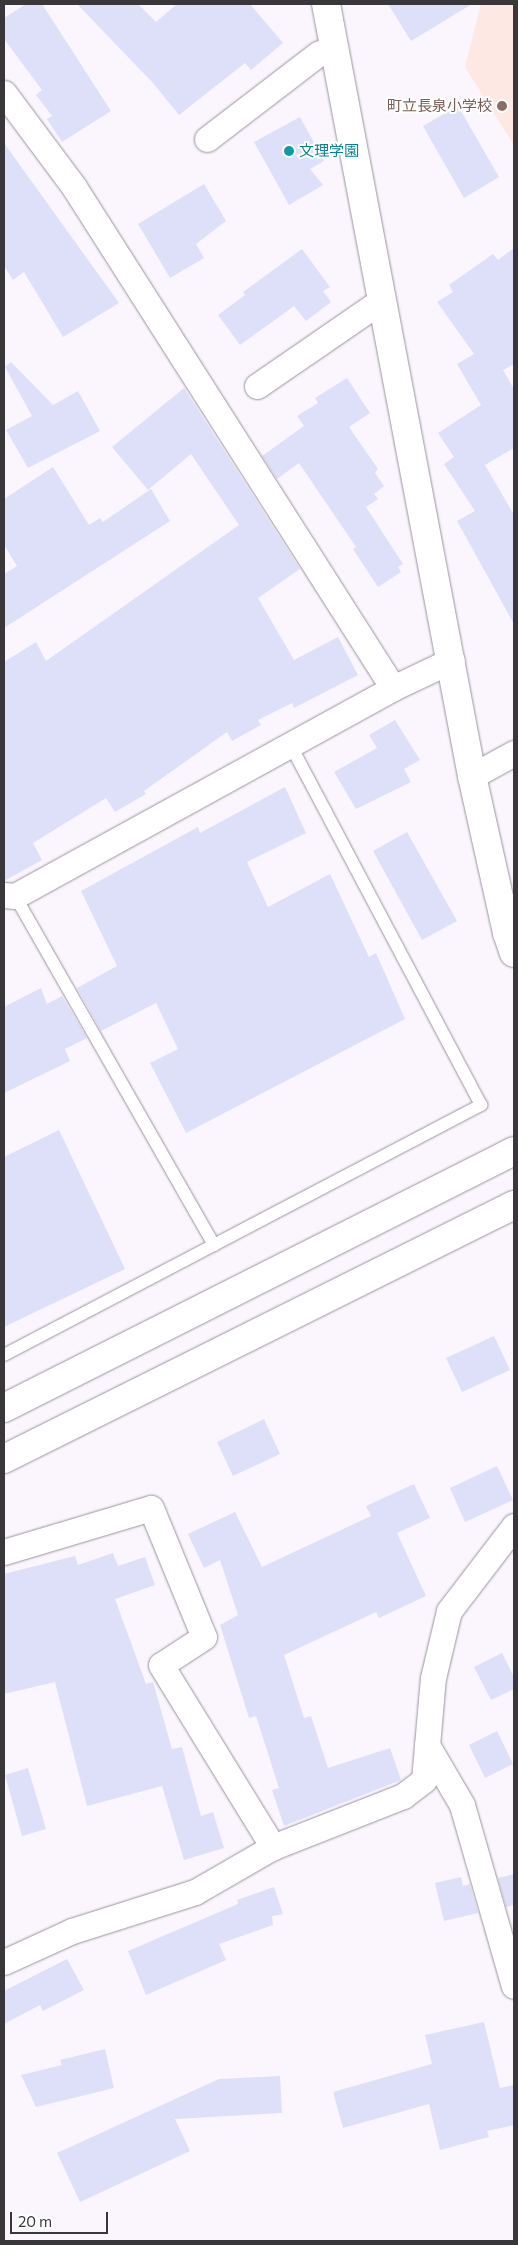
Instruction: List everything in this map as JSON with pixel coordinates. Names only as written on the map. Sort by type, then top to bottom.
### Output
[{"type":"street","points":[[326,4],[452,660],[472,776],[507,933],[514,953]]},
{"type":"street","points":[[207,139],[319,53]]},
{"type":"street","points":[[4,93],[11,119],[74,187],[393,688]]},
{"type":"street","points":[[257,386],[382,300]]},
{"type":"street","points":[[9,895],[393,688],[452,660]]},
{"type":"street","points":[[472,776],[514,753]]},
{"type":"street","points":[[4,1408],[514,1150]]},
{"type":"street","points":[[4,1459],[514,1205]]},
{"type":"street","points":[[4,1552],[151,1508],[204,1637],[161,1665],[273,1847]]},
{"type":"street","points":[[4,1962],[72,1931],[195,1892],[273,1847],[404,1796],[424,1780],[433,1678],[449,1611],[514,1526]]},
{"type":"street","points":[[427,1745],[462,1805],[514,1986]]},
{"type":"lane","points":[[4,1355],[481,1105],[290,745]]},
{"type":"lane","points":[[9,895],[214,1245]]},
{"type":"shaded area","name":"町立長泉小学校","points":[[481,4],[514,4],[514,145],[465,67]]},
{"type":"building","points":[[26,4],[42,4],[111,111],[62,142],[47,119],[52,116],[36,95],[42,90],[4,39],[4,18]]},
{"type":"building","points":[[77,4],[138,4],[156,22],[177,4],[250,4],[283,43],[251,70],[245,63],[179,115],[153,83]]},
{"type":"building","points":[[388,4],[472,4],[411,41]]},
{"type":"building","points":[[458,106],[499,177],[464,198],[423,126]]},
{"type":"building","name":"文理学園","points":[[300,117],[324,161],[310,169],[323,185],[289,205],[254,142]]},
{"type":"building","points":[[4,143],[119,303],[63,337],[24,272],[13,280],[4,266]]},
{"type":"building","points":[[204,184],[226,221],[196,244],[204,258],[170,278],[138,224]]},
{"type":"building","points":[[514,248],[514,364],[503,370],[514,389],[514,448],[485,465],[514,515],[514,624],[457,521],[475,511],[444,464],[454,457],[438,433],[481,405],[457,364],[474,354],[437,302],[453,292],[449,285],[493,254],[498,260]]},
{"type":"building","points":[[302,249],[330,287],[323,291],[331,302],[306,321],[294,306],[240,345],[218,315],[245,295],[243,292]]},
{"type":"building","points":[[11,362],[53,405],[78,391],[100,431],[28,468],[6,430],[32,416],[5,367]]},
{"type":"building","points":[[347,378],[370,413],[349,427],[378,469],[375,473],[384,486],[374,494],[378,499],[366,507],[403,564],[398,567],[401,572],[378,587],[353,549],[356,547],[299,463],[277,479],[262,456],[304,426],[297,416],[318,403],[315,398]]},
{"type":"building","points":[[184,388],[300,569],[258,598],[294,660],[338,637],[358,675],[294,708],[292,703],[258,720],[261,725],[232,741],[227,732],[144,791],[146,794],[115,812],[106,798],[33,843],[42,860],[4,881],[4,662],[36,642],[46,661],[239,525],[191,454],[148,490],[112,447]]},
{"type":"building","points":[[53,467],[89,525],[100,518],[103,522],[151,489],[170,521],[4,628],[4,574],[17,566],[4,545],[4,499]]},
{"type":"building","points":[[395,720],[420,760],[404,769],[411,782],[356,809],[334,772],[377,748],[369,735]]},
{"type":"building","points":[[285,787],[306,833],[247,862],[268,907],[330,874],[369,957],[376,953],[405,1019],[186,1133],[150,1063],[178,1049],[156,1003],[101,1031],[77,988],[117,966],[81,891],[198,827],[200,833]]},
{"type":"building","points":[[407,832],[457,921],[422,940],[373,851]]},
{"type":"building","points":[[41,988],[47,1004],[62,996],[87,1038],[65,1049],[70,1061],[4,1093],[4,1007]]},
{"type":"building","points":[[59,1130],[125,1269],[4,1327],[4,1157]]},
{"type":"building","points":[[494,1336],[510,1370],[462,1392],[446,1358]]},
{"type":"building","points":[[264,1419],[280,1454],[233,1476],[217,1442]]},
{"type":"building","points":[[497,1466],[513,1500],[465,1522],[450,1488]]},
{"type":"building","points":[[414,1484],[430,1518],[397,1533],[426,1596],[379,1618],[376,1612],[284,1655],[304,1718],[311,1716],[328,1768],[390,1748],[401,1780],[284,1826],[272,1790],[279,1788],[256,1716],[249,1718],[220,1625],[238,1615],[220,1560],[204,1568],[188,1534],[235,1512],[262,1567],[371,1516],[366,1506]]},
{"type":"building","points":[[113,1553],[118,1566],[145,1557],[155,1585],[115,1599],[146,1684],[153,1682],[172,1749],[182,1747],[201,1816],[213,1812],[224,1848],[184,1860],[162,1786],[87,1806],[55,1682],[4,1694],[4,1574],[75,1556],[78,1565]]},
{"type":"building","points":[[502,1653],[514,1677],[514,1689],[491,1700],[474,1667]]},
{"type":"building","points":[[497,1731],[513,1764],[485,1778],[469,1745]]},
{"type":"building","points":[[28,1768],[46,1829],[22,1836],[5,1775]]},
{"type":"building","points":[[514,1874],[514,1905],[506,1907],[498,1878]]},
{"type":"building","points":[[461,1877],[463,1886],[470,1884],[478,1913],[444,1921],[435,1883]]},
{"type":"building","points":[[274,1887],[283,1914],[272,1916],[273,1925],[219,1944],[226,1960],[146,1995],[128,1951],[238,1904],[237,1900]]},
{"type":"building","points":[[67,1959],[84,1990],[43,2011],[40,2005],[4,2024],[4,1991]]},
{"type":"building","points":[[484,2022],[500,2088],[514,2085],[514,2125],[487,2131],[489,2137],[440,2150],[429,2104],[343,2128],[333,2092],[432,2064],[425,2035]]},
{"type":"building","points":[[105,2049],[114,2088],[36,2107],[21,2075],[62,2065],[60,2060]]},
{"type":"building","points":[[280,2076],[282,2113],[175,2119],[190,2151],[80,2202],[57,2153],[219,2079]]},
{"type":"place","name":"町立長泉小学校","points":[[502,106]]},
{"type":"place","name":"文理学園","points":[[289,151]]}]
